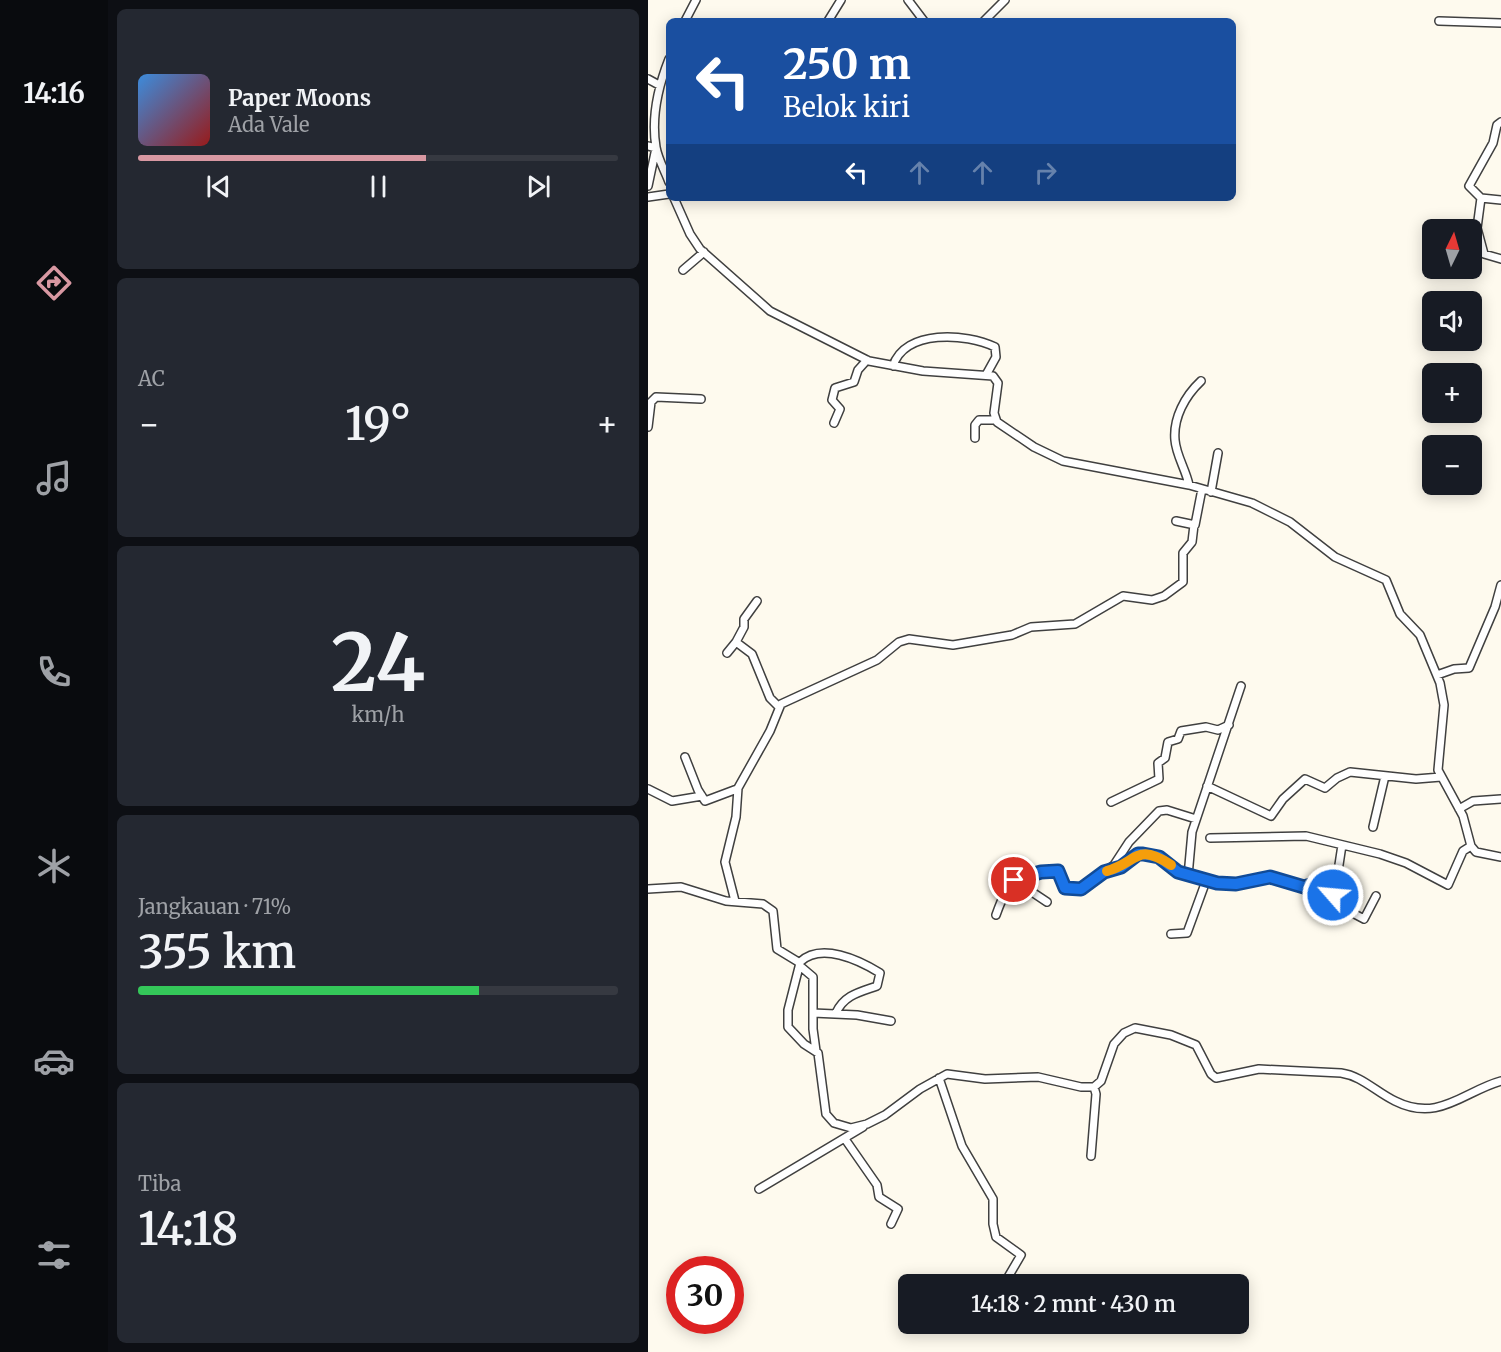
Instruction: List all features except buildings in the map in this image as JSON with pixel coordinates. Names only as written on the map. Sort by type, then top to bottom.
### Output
[{"type":"street","points":[[687,18],[696,0]]},
{"type":"street","points":[[830,18],[841,0]]},
{"type":"street","points":[[908,0],[922,18]]},
{"type":"street","points":[[987,18],[1005,0]]},
{"type":"street","points":[[1439,21],[1501,23]]},
{"type":"street","points":[[648,186],[655,110],[659,85],[666,67]]},
{"type":"street","points":[[648,79],[659,85]]},
{"type":"street","points":[[1501,122],[1497,125],[1493,143],[1469,186],[1480,198],[1501,200]]},
{"type":"street","points":[[652,147],[666,176]]},
{"type":"street","points":[[648,197],[666,194]]},
{"type":"street","points":[[1480,198],[1477,228],[1482,250],[1487,256],[1501,259]]},
{"type":"street","points":[[676,201],[690,234],[704,252],[770,311],[867,360],[893,366],[993,376],[998,383],[995,420]]},
{"type":"street","points":[[683,270],[704,252]]},
{"type":"street","points":[[893,366],[898,352],[908,346],[932,339],[960,339],[995,347],[996,357],[986,375]]},
{"type":"street","points":[[834,423],[840,413],[840,409],[832,400],[835,388],[854,382],[858,370],[867,360]]},
{"type":"street","points":[[1189,485],[1175,440],[1176,431],[1181,408],[1201,381]]},
{"type":"street","points":[[648,427],[651,402],[656,397],[701,399]]},
{"type":"street","points":[[975,438],[975,425],[979,420],[995,420],[1034,447],[1063,461],[1189,485],[1263,508],[1290,522],[1335,557],[1386,580],[1400,614],[1420,635],[1437,675],[1444,705],[1439,756],[1441,777],[1459,809],[1471,838],[1471,846],[1476,852],[1501,857]]},
{"type":"street","points":[[1211,492],[1218,453]]},
{"type":"street","points":[[735,901],[726,862],[736,817],[738,789],[770,731],[779,707],[829,681],[877,660],[899,642],[909,639],[953,645],[1012,635],[1031,627],[1075,624],[1123,596],[1148,600],[1158,598],[1183,582],[1183,553],[1192,543],[1202,489]]},
{"type":"street","points":[[1176,521],[1194,525]]},
{"type":"street","points":[[1437,675],[1454,669],[1469,668],[1495,607],[1501,585]]},
{"type":"street","points":[[727,653],[736,642],[744,627],[744,620],[757,601]]},
{"type":"street","points":[[736,642],[752,654],[770,698],[779,707]]},
{"type":"street","points":[[1188,876],[1196,819],[1229,725],[1240,686]]},
{"type":"street","points":[[1111,802],[1160,778],[1158,763],[1165,758],[1168,742],[1178,739],[1181,731],[1206,727],[1218,730],[1229,725]]},
{"type":"street","points":[[685,757],[702,796],[709,801],[738,789]]},
{"type":"street","points":[[1207,786],[1270,816],[1283,799],[1305,780],[1325,788],[1347,773],[1416,779],[1441,777]]},
{"type":"street","points":[[1373,827],[1385,776]]},
{"type":"street","points":[[648,789],[672,801],[702,796]]},
{"type":"street","points":[[1459,809],[1473,801],[1501,799]]},
{"type":"street","points":[[996,915],[1003,894],[1014,880],[1041,872],[1058,871],[1065,888],[1081,889],[1114,865],[1129,842],[1159,811],[1167,810],[1196,819]]},
{"type":"street","points":[[1210,838],[1293,835],[1342,844],[1406,863],[1448,885],[1463,851],[1471,846]]},
{"type":"street","points":[[1320,910],[1330,901],[1335,891],[1342,844]]},
{"type":"street","points":[[1104,872],[1121,867],[1138,854],[1143,854],[1159,857],[1178,872],[1206,881],[1236,884],[1270,877],[1304,887],[1316,883],[1335,891]]},
{"type":"street","points":[[1014,880],[1047,902]]},
{"type":"street","points":[[1171,934],[1187,933],[1206,881]]},
{"type":"street","points":[[648,889],[681,887],[726,901],[756,902],[769,906],[776,915],[777,949],[800,964],[812,976],[816,1051],[829,1118],[834,1123],[851,1128],[867,1124]]},
{"type":"street","points":[[1330,901],[1364,919],[1376,896]]},
{"type":"street","points":[[816,1051],[791,1033],[786,1019],[800,964],[813,954],[839,955],[879,973],[878,986],[851,996],[841,1004],[836,1013]]},
{"type":"street","points":[[813,1013],[836,1013],[891,1021]]},
{"type":"street","points":[[759,1189],[845,1139],[939,1078],[952,1074],[985,1079],[1038,1077],[1081,1087],[1094,1087],[1101,1081],[1114,1044],[1124,1033],[1135,1028],[1171,1035],[1196,1045],[1211,1074],[1216,1078],[1266,1068],[1341,1073],[1354,1076],[1403,1104],[1434,1107],[1451,1105],[1501,1081]]},
{"type":"street","points":[[939,1078],[962,1146],[993,1198],[993,1224],[996,1237],[1021,1255],[1010,1274]]},
{"type":"street","points":[[1091,1156],[1096,1094],[1094,1087]]},
{"type":"street","points":[[845,1139],[877,1185],[879,1197],[898,1209],[891,1224]]},
{"type":"slow traffic","points":[[1107,871],[1121,867],[1138,854],[1159,857],[1171,865]]},
{"type":"route","points":[[1014,880],[1041,872],[1058,871],[1065,888],[1081,889],[1104,872],[1121,867],[1138,854],[1143,854],[1159,857],[1178,872],[1206,881],[1236,884],[1261,877],[1270,877],[1304,887],[1320,884],[1324,888],[1335,891],[1333,895]]}]
